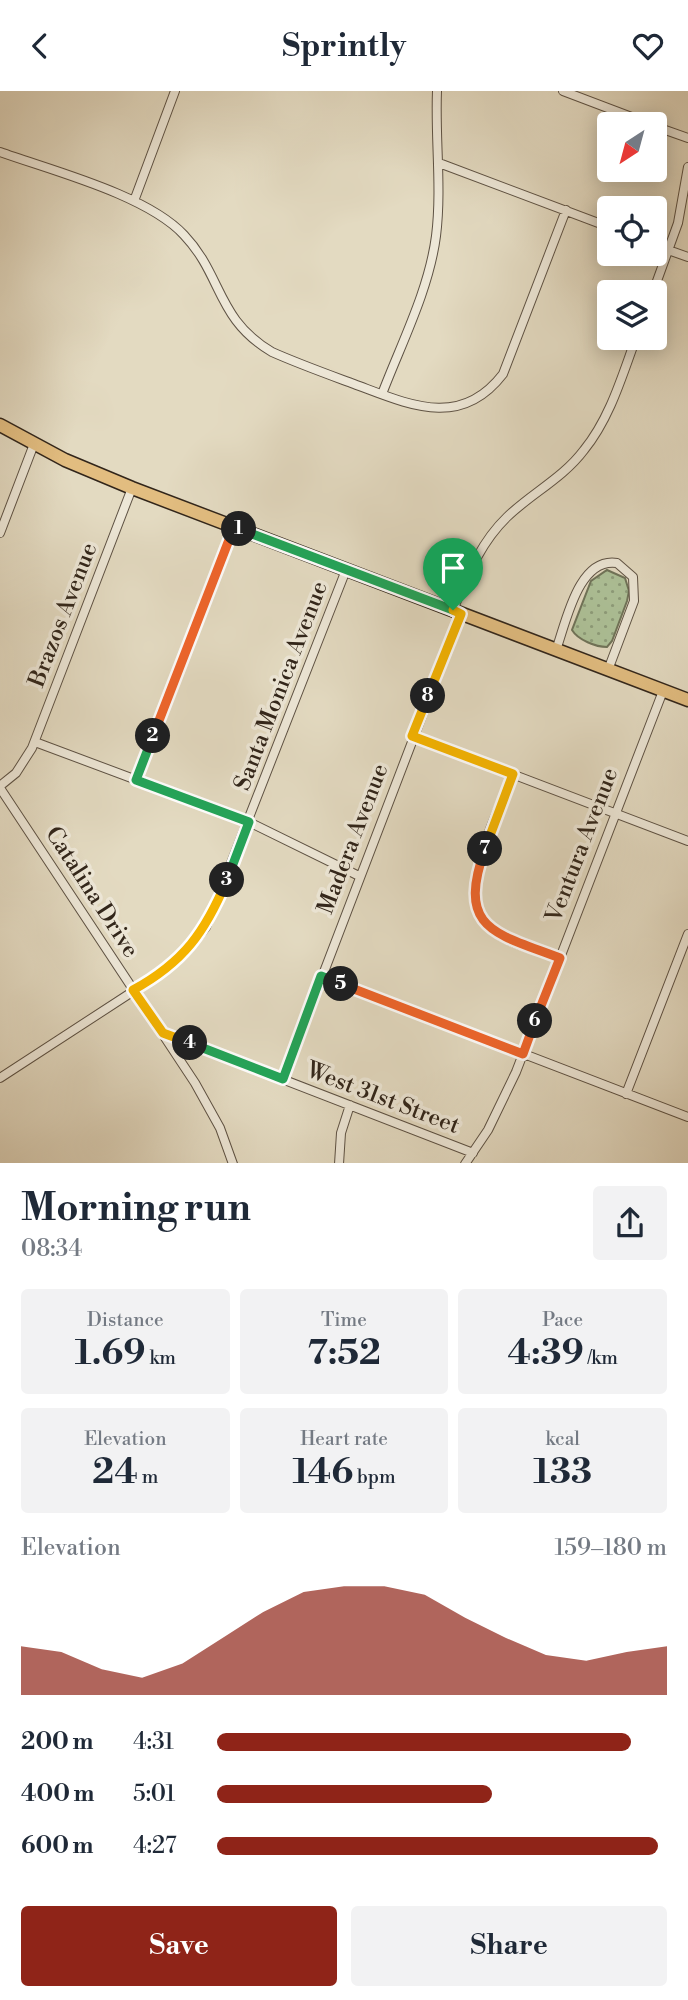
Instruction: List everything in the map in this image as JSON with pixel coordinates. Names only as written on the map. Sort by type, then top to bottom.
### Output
[{"type":"main road","points":[[0,425],[34,444],[132,488],[688,700]]},
{"type":"street","points":[[134,201],[175,91]]},
{"type":"street","points":[[382,394],[431,259],[436,233],[439,163],[437,91]]},
{"type":"street","points":[[563,91],[618,112]]},
{"type":"street","points":[[667,130],[688,138]]},
{"type":"street","points":[[0,152],[134,201],[167,220],[184,234],[198,252],[230,316],[256,343],[279,355],[421,407],[447,408],[470,401],[494,385],[507,367],[566,210]]},
{"type":"street","points":[[439,163],[597,222]]},
{"type":"street","points":[[658,280],[681,213],[688,167]]},
{"type":"street","points":[[669,250],[688,257]]},
{"type":"street","name":"Madera Avenue","points":[[283,1079],[473,565],[496,529],[515,509],[569,467],[598,432],[631,350]]},
{"type":"street","points":[[0,533],[34,444]]},
{"type":"street","name":"Brazos Avenue","points":[[0,787],[25,761],[35,742],[132,488]]},
{"type":"street","points":[[136,780],[234,527]]},
{"type":"street","points":[[556,650],[585,577],[599,565],[617,563],[632,577],[635,595],[608,670]]},
{"type":"street","name":"Santa Monica Avenue","points":[[0,1079],[187,951],[206,927],[346,570]]},
{"type":"street","name":"Ventura Avenue","points":[[466,1163],[488,1130],[523,1054],[663,691]]},
{"type":"street","points":[[412,736],[688,841]]},
{"type":"street","points":[[35,742],[249,822],[359,876]]},
{"type":"street","points":[[513,774],[476,873],[474,899],[480,915],[498,933],[560,958]]},
{"type":"street","name":"Catalina Drive","points":[[0,787],[163,1033],[220,1128],[233,1163]]},
{"type":"street","points":[[626,1094],[688,934]]},
{"type":"street","points":[[321,976],[688,1117]]},
{"type":"street","name":"West 31st Street","points":[[163,1033],[473,1153]]},
{"type":"street","points":[[339,1163],[341,1133],[350,1105]]},
{"type":"green space","points":[[607,570],[625,578],[629,591],[612,641],[607,647],[588,642],[572,630],[591,581]]},
{"type":"route","points":[[234,527],[453,610],[461,614],[412,736],[513,774],[476,873],[473,890],[476,907],[484,922],[491,928],[504,937],[560,958],[523,1054],[321,976],[283,1079],[163,1033],[133,990],[171,964],[198,939],[214,911],[249,822],[136,780],[234,527]]}]
